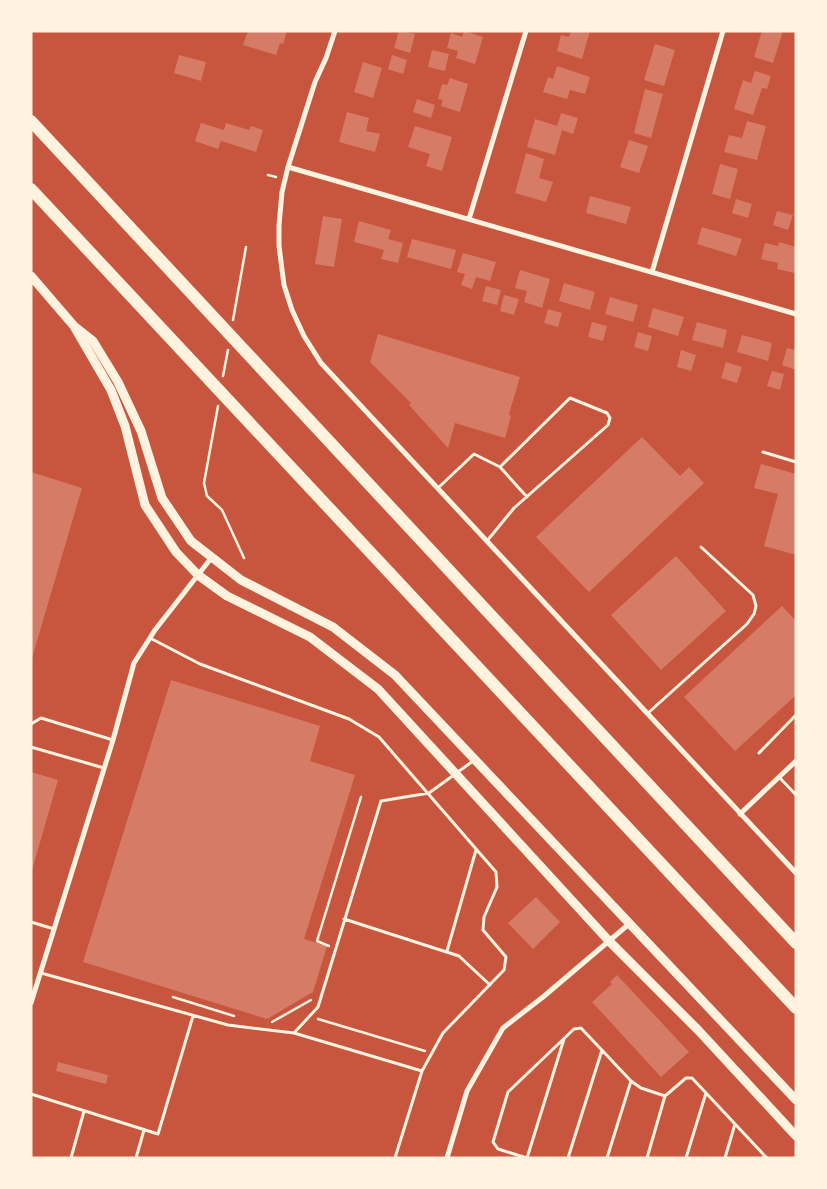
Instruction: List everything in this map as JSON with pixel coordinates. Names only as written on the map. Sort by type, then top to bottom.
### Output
[{"type":"highway","points":[[31,121],[796,943]]},
{"type":"highway","points":[[31,189],[796,1008]]},
{"type":"street","points":[[335,31],[315,82],[282,192],[279,246],[284,285],[289,302],[311,348],[321,363],[796,873]]},
{"type":"street","points":[[469,219],[526,31]]},
{"type":"street","points":[[652,272],[723,31]]},
{"type":"street","points":[[288,167],[796,314]]},
{"type":"street","points":[[31,276],[74,326],[93,341],[118,382],[141,431],[162,498],[191,541],[241,580],[333,627],[396,675],[562,854],[599,890],[628,924],[796,1100]]},
{"type":"street","points":[[74,326],[111,390],[122,417],[145,505],[176,552],[198,575],[227,596],[310,637],[378,689],[609,940],[698,1030],[796,1136]]},
{"type":"street","points":[[32,999],[113,740],[134,663],[150,638],[212,557]]},
{"type":"street","points":[[740,814],[796,761]]},
{"type":"street","points":[[447,1158],[467,1091],[503,1028],[543,997],[628,924]]},
{"type":"lane","points":[[487,542],[514,508],[608,425],[610,418],[607,413],[570,398],[500,466]]},
{"type":"lane","points":[[763,452],[796,462]]},
{"type":"lane","points":[[438,488],[474,454],[500,466],[527,497]]},
{"type":"lane","points":[[647,714],[747,624],[754,614],[756,606],[753,595],[701,547]]},
{"type":"lane","points":[[150,638],[200,664],[349,719],[379,736],[496,872],[497,887],[484,918],[483,930],[506,958],[504,970],[443,1032],[422,1071],[395,1158]]},
{"type":"lane","points":[[760,753],[796,715]]},
{"type":"lane","points":[[31,724],[41,718],[113,740]]},
{"type":"lane","points":[[31,747],[104,768]]},
{"type":"lane","points":[[294,1034],[318,1006],[381,801],[429,793],[474,760]]},
{"type":"lane","points":[[779,777],[796,795]]},
{"type":"lane","points":[[447,951],[476,850]]},
{"type":"lane","points":[[344,919],[460,956],[490,985]]},
{"type":"lane","points":[[31,922],[54,929]]},
{"type":"lane","points":[[41,973],[228,1025],[294,1034],[422,1071]]},
{"type":"lane","points":[[31,1094],[158,1134],[193,1016]]},
{"type":"lane","points":[[564,1038],[527,1158],[498,1149],[493,1142],[508,1092],[564,1038],[574,1029],[581,1028],[631,1081],[641,1088],[666,1096]]},
{"type":"lane","points":[[568,1158],[602,1050]]},
{"type":"lane","points":[[647,1158],[666,1096],[686,1078],[692,1078],[765,1157]]},
{"type":"lane","points":[[607,1158],[631,1081]]},
{"type":"lane","points":[[686,1158],[706,1093]]},
{"type":"lane","points":[[71,1158],[84,1111]]},
{"type":"lane","points":[[725,1158],[735,1124]]},
{"type":"lane","points":[[136,1158],[144,1130]]},
{"type":"path","points":[[232,326],[246,247]]},
{"type":"path","points":[[222,385],[229,346]]},
{"type":"path","points":[[218,404],[204,483],[207,496],[222,510],[244,558]]},
{"type":"path","points":[[326,954],[330,945],[317,941],[361,796]]},
{"type":"path","points":[[173,997],[237,1017]]},
{"type":"path","points":[[264,1026],[312,1000]]},
{"type":"path","points":[[309,1016],[432,1053]]},
{"type":"building","points":[[248,31],[287,31],[283,44],[280,43],[276,55],[243,45]]},
{"type":"building","points":[[399,31],[415,34],[410,53],[394,48]]},
{"type":"building","points":[[464,31],[483,37],[475,64],[456,58],[458,51],[447,48],[451,33],[462,37]]},
{"type":"building","points":[[571,31],[590,31],[582,59],[557,51],[561,35],[569,37]]},
{"type":"building","points":[[762,31],[783,31],[773,63],[754,57]]},
{"type":"building","points":[[655,44],[675,50],[664,86],[644,80]]},
{"type":"building","points":[[432,50],[449,54],[445,71],[428,67]]},
{"type":"building","points":[[179,55],[206,62],[201,81],[174,73]]},
{"type":"building","points":[[392,55],[407,60],[403,74],[388,69]]},
{"type":"building","points":[[363,62],[382,68],[373,98],[354,92]]},
{"type":"building","points":[[557,66],[590,77],[585,94],[570,90],[567,99],[543,92],[548,77],[553,79]]},
{"type":"building","points":[[755,71],[771,76],[767,89],[762,88],[753,115],[734,109],[743,80],[751,83]]},
{"type":"building","points":[[450,78],[468,84],[460,112],[441,106],[443,100],[438,99],[442,84],[447,85]]},
{"type":"building","points":[[645,89],[663,94],[651,138],[634,133]]},
{"type":"building","points":[[417,99],[435,105],[431,118],[413,112]]},
{"type":"building","points":[[347,112],[369,118],[366,131],[380,134],[375,152],[339,142]]},
{"type":"building","points":[[561,113],[578,118],[573,134],[562,130],[555,155],[527,147],[535,119],[557,126]]},
{"type":"building","points":[[747,121],[766,126],[757,160],[724,152],[729,135],[742,138]]},
{"type":"building","points":[[201,123],[224,130],[226,123],[249,130],[251,126],[263,130],[256,152],[221,141],[218,149],[195,141]]},
{"type":"building","points":[[415,126],[452,137],[442,171],[426,166],[430,154],[408,147]]},
{"type":"building","points":[[629,140],[648,146],[639,173],[620,167]]},
{"type":"building","points":[[526,153],[544,159],[539,178],[553,182],[546,202],[515,193]]},
{"type":"building","points":[[720,164],[738,169],[730,199],[712,194]]},
{"type":"building","points":[[590,196],[631,207],[626,224],[586,213]]},
{"type":"building","points":[[736,199],[752,204],[748,218],[732,213]]},
{"type":"building","points":[[777,211],[793,215],[788,230],[773,225]]},
{"type":"building","points":[[323,216],[342,219],[334,267],[315,264]]},
{"type":"building","points":[[359,221],[391,230],[388,239],[403,243],[398,263],[381,259],[384,250],[354,242]]},
{"type":"building","points":[[702,227],[742,239],[736,256],[697,244]]},
{"type":"building","points":[[412,239],[456,250],[451,269],[407,257]]},
{"type":"building","points":[[779,242],[796,247],[796,269],[794,273],[777,269],[778,263],[761,259],[765,243],[778,246]]},
{"type":"building","points":[[463,253],[496,262],[490,281],[476,277],[472,289],[461,285],[465,274],[457,272]]},
{"type":"building","points":[[520,270],[550,279],[542,308],[524,302],[527,291],[515,288]]},
{"type":"building","points":[[564,283],[595,292],[590,310],[559,301]]},
{"type":"building","points":[[486,286],[501,290],[497,305],[482,301]]},
{"type":"building","points":[[504,295],[519,299],[514,315],[500,311]]},
{"type":"building","points":[[610,297],[638,305],[633,322],[605,314]]},
{"type":"building","points":[[653,308],[684,317],[678,336],[648,327]]},
{"type":"building","points":[[548,309],[562,313],[558,327],[544,323]]},
{"type":"building","points":[[592,322],[607,326],[603,341],[588,337]]},
{"type":"building","points":[[697,322],[727,330],[723,348],[692,340]]},
{"type":"building","points":[[638,332],[652,336],[648,351],[634,347]]},
{"type":"building","points":[[378,334],[520,377],[509,414],[511,416],[505,438],[455,423],[448,448],[409,405],[411,403],[370,362]]},
{"type":"building","points":[[742,335],[772,343],[768,361],[737,352]]},
{"type":"building","points":[[787,348],[796,350],[796,370],[782,365]]},
{"type":"building","points":[[681,350],[696,355],[691,371],[677,367]]},
{"type":"building","points":[[726,362],[742,367],[737,383],[721,378]]},
{"type":"building","points":[[772,371],[784,374],[780,390],[767,386]]},
{"type":"building","points":[[642,437],[680,476],[689,467],[704,483],[589,592],[536,537]]},
{"type":"building","points":[[761,464],[796,474],[796,555],[764,546],[778,494],[754,488]]},
{"type":"building","points":[[31,472],[82,488],[32,658],[31,658]]},
{"type":"building","points":[[676,556],[726,611],[661,670],[611,615]]},
{"type":"building","points":[[782,606],[796,621],[796,695],[735,751],[684,697]]},
{"type":"building","points":[[171,680],[320,726],[310,761],[355,775],[304,939],[327,946],[313,992],[267,1019],[83,962]]},
{"type":"building","points":[[31,772],[58,780],[32,870],[31,870]]},
{"type":"building","points":[[536,897],[560,922],[533,949],[508,923]]},
{"type":"building","points":[[617,975],[689,1052],[661,1077],[592,1002],[612,984],[610,982]]},
{"type":"building","points":[[58,1062],[108,1075],[106,1084],[56,1071]]}]
